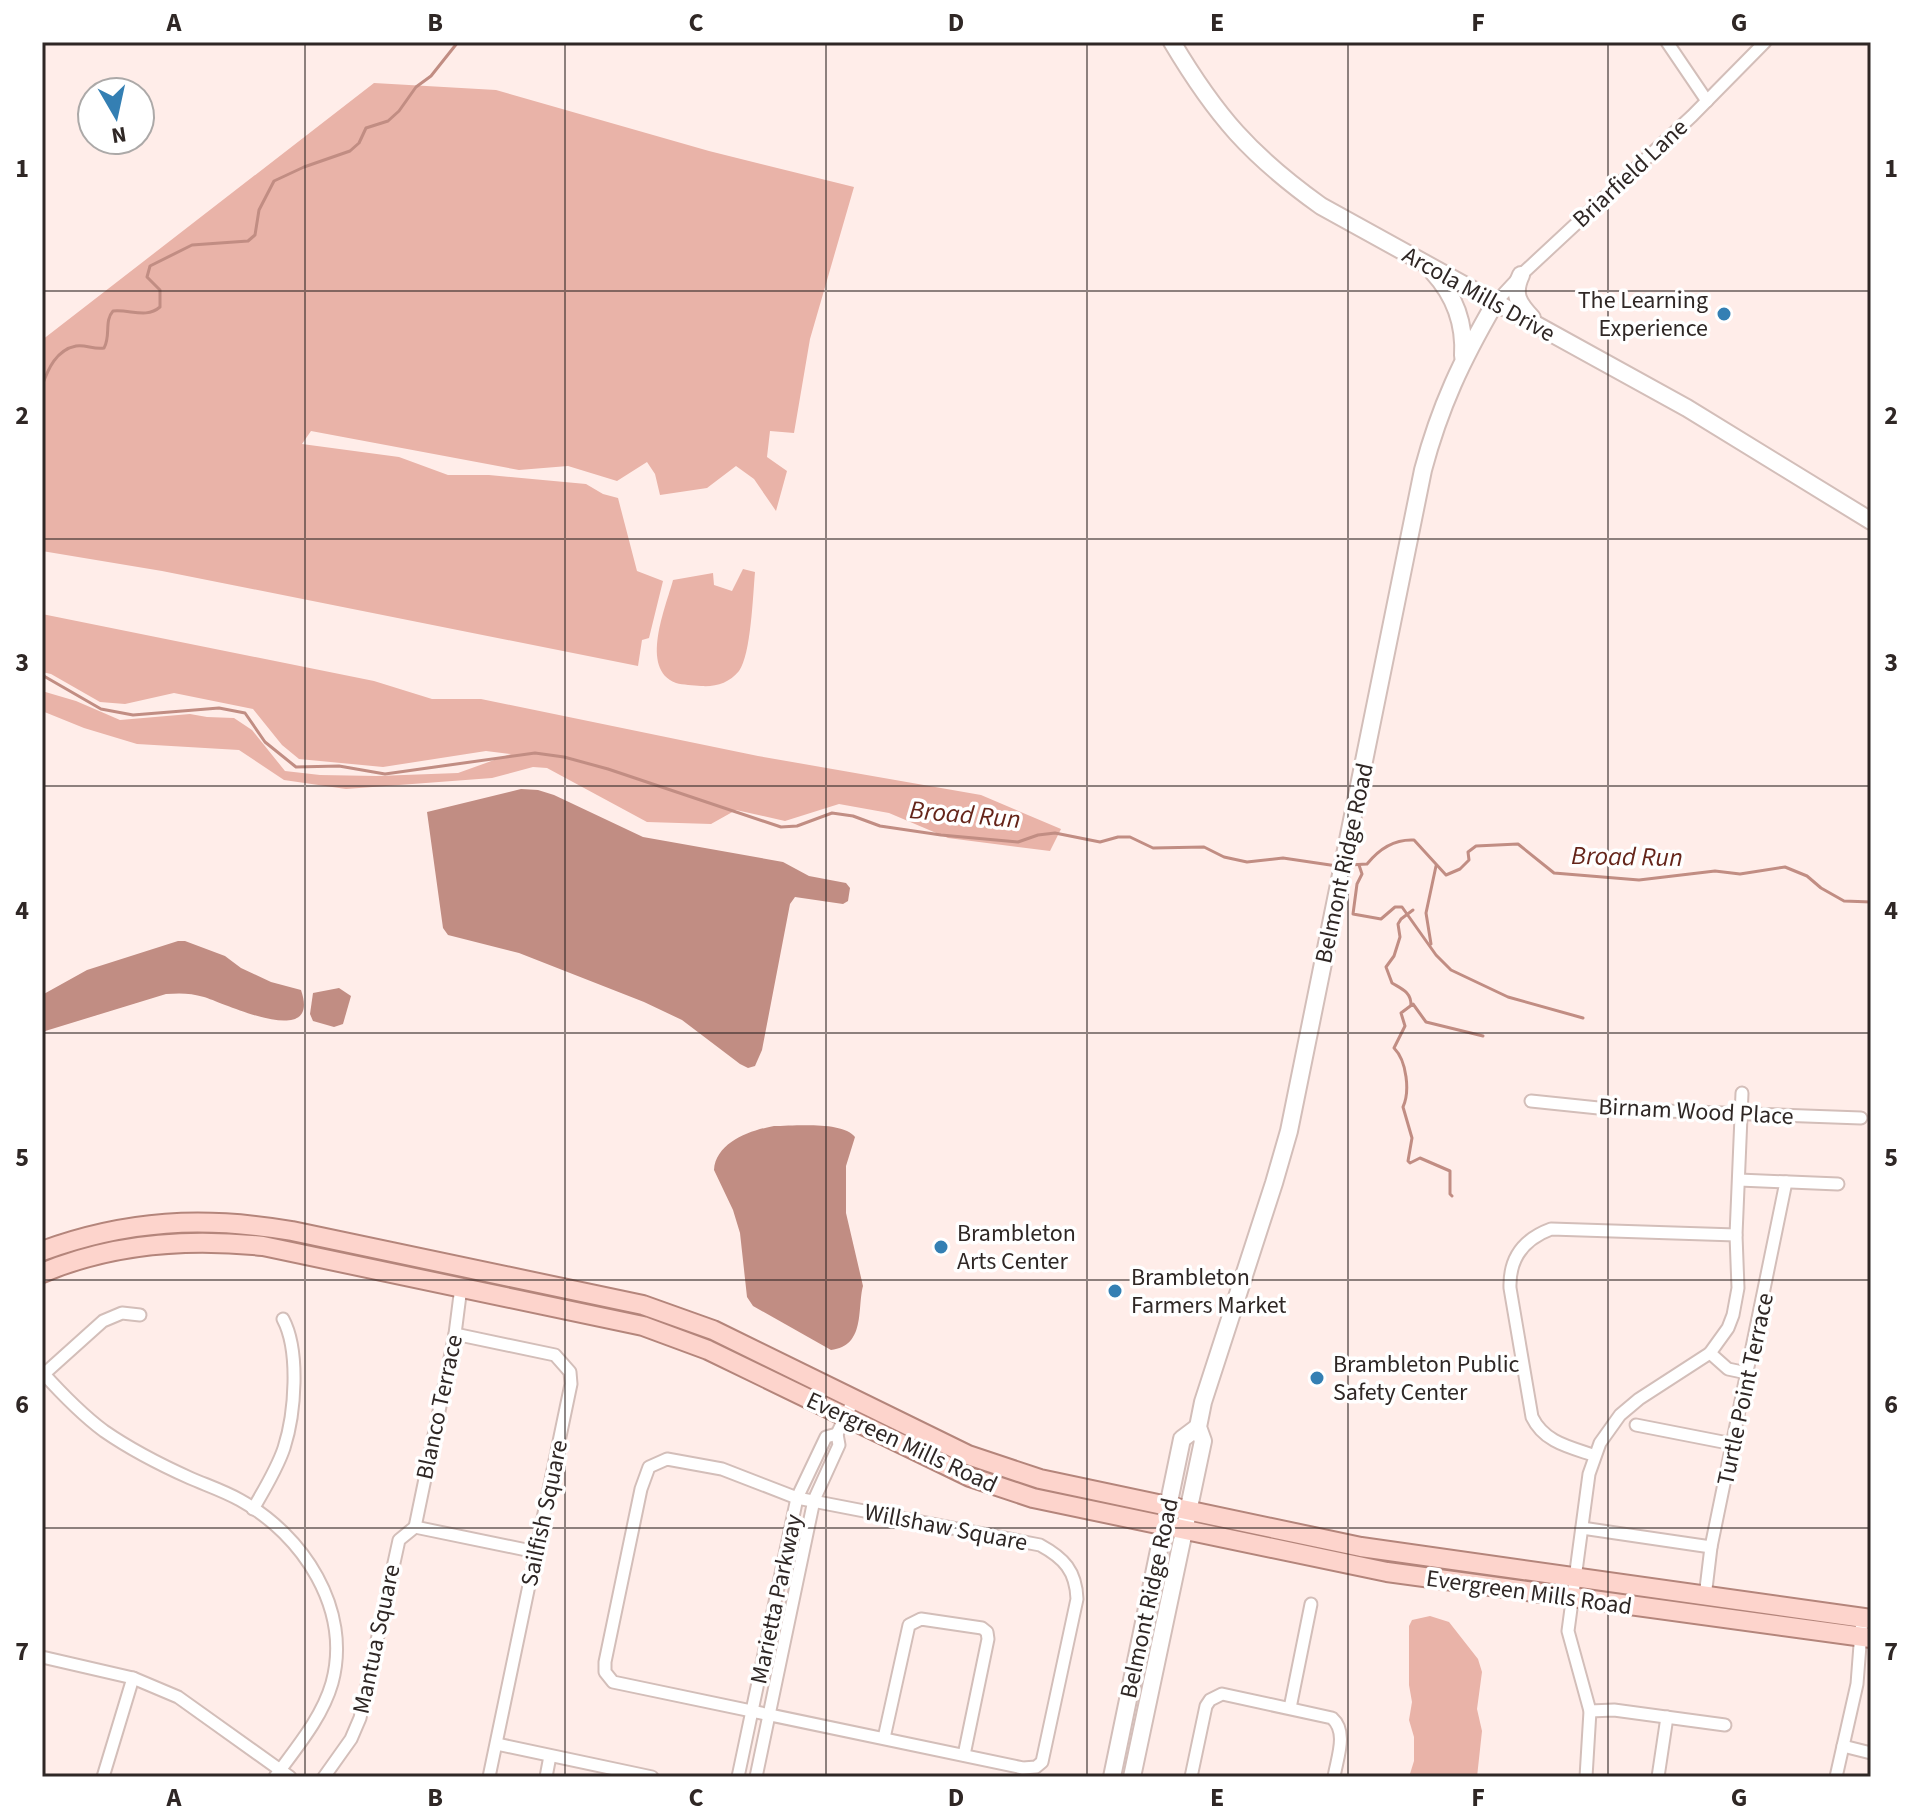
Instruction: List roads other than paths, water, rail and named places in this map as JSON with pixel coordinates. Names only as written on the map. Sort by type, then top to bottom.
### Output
[{"type":"main road","name":"Evergreen Mills Road","points":[[42,1251],[100,1233],[177,1222],[239,1223],[292,1231],[643,1305],[713,1330],[968,1455],[1018,1473],[1361,1547],[1867,1619]]},
{"type":"main road","name":"Evergreen Mills Road","points":[[42,1273],[118,1250],[160,1243],[210,1241],[263,1246],[628,1323],[667,1334],[708,1350],[841,1425],[970,1477],[1033,1498],[1387,1572],[1866,1638]]},
{"type":"street","name":"Arcola Mills Drive","points":[[1172,42],[1227,125],[1278,175],[1321,206],[1687,408],[1871,521]]},
{"type":"street","points":[[1667,42],[1707,101]]},
{"type":"street","name":"Briarfield Lane","points":[[1495,303],[1765,42]]},
{"type":"street","points":[[1429,268],[1455,305],[1463,334],[1462,359]]},
{"type":"street","points":[[1521,275],[1516,289],[1517,298],[1541,328]]},
{"type":"street","name":"Belmont Ridge Road","points":[[1132,1777],[1203,1441],[1198,1427],[1213,1368],[1282,1158],[1417,494],[1439,415],[1462,359],[1495,303]]},
{"type":"street","points":[[1586,1777],[1590,1711],[1568,1631],[1593,1455],[1610,1427],[1631,1405],[1710,1353],[1728,1328],[1737,1301],[1736,1235],[1742,1093]]},
{"type":"street","name":"Birnam Wood Place","points":[[1531,1101],[1608,1109],[1861,1118]]},
{"type":"street","points":[[1739,1180],[1838,1184]]},
{"type":"street","name":"Turtle Point Terrace","points":[[1705,1597],[1711,1547],[1786,1182]]},
{"type":"street","points":[[1593,1455],[1553,1441],[1532,1417],[1510,1288],[1512,1268],[1519,1249],[1538,1234],[1551,1229],[1736,1235]]},
{"type":"street","name":"Blanco Terrace","points":[[415,1527],[455,1334],[461,1287]]},
{"type":"street","points":[[42,1657],[133,1678],[178,1697],[282,1775],[313,1725],[332,1683],[336,1655],[333,1625],[327,1597],[313,1566],[272,1523],[253,1509],[240,1500],[184,1476],[105,1431],[64,1397],[43,1373],[103,1321],[122,1313],[140,1315]]},
{"type":"street","points":[[253,1509],[284,1449],[291,1421],[294,1388],[292,1344],[291,1333],[283,1319]]},
{"type":"street","name":"Sailfish Square","points":[[455,1334],[555,1355],[570,1372],[571,1384],[489,1777]]},
{"type":"street","points":[[1710,1353],[1728,1369],[1747,1373]]},
{"type":"street","name":"Marietta Parkway","points":[[756,1777],[814,1500],[839,1445],[841,1425],[854,1399]]},
{"type":"street","name":"Marietta Parkway","points":[[738,1777],[797,1498],[826,1437],[841,1425]]},
{"type":"street","points":[[1636,1425],[1733,1444]]},
{"type":"street","name":"Belmont Ridge Road","points":[[1112,1777],[1182,1439],[1198,1427]]},
{"type":"street","name":"Willshaw Square","points":[[678,1459],[722,1469],[797,1498],[1040,1545],[1059,1555],[1076,1582],[1077,1599],[1042,1762],[1036,1767],[1023,1768],[613,1682],[605,1672],[605,1662],[641,1489],[649,1467],[658,1461],[678,1459]]},
{"type":"street","points":[[415,1527],[536,1552]]},
{"type":"street","name":"Mantua Square","points":[[324,1777],[351,1739],[360,1718],[395,1550],[399,1540],[415,1527]]},
{"type":"street","points":[[1582,1528],[1711,1547]]},
{"type":"street","points":[[1290,1708],[1311,1604]]},
{"type":"street","points":[[884,1738],[909,1625],[921,1619],[982,1628],[987,1632],[988,1639],[964,1755]]},
{"type":"street","points":[[1836,1777],[1857,1684],[1867,1619]]},
{"type":"street","points":[[103,1777],[133,1678]]},
{"type":"street","points":[[1191,1777],[1206,1706],[1216,1696],[1229,1695],[1332,1718],[1341,1731],[1334,1777]]},
{"type":"street","points":[[1590,1711],[1614,1710],[1725,1725]]},
{"type":"street","points":[[1658,1777],[1667,1717]]},
{"type":"street","points":[[497,1744],[652,1777]]},
{"type":"street","points":[[1843,1746],[1871,1753]]},
{"type":"street","points":[[546,1777],[550,1756]]},
{"type":"waterway","points":[[42,386],[50,367],[69,348],[104,348],[113,311],[143,313],[160,307],[160,290],[147,277],[150,266],[192,245],[248,241],[255,235],[259,210],[274,181],[350,151],[359,143],[366,128],[388,121],[399,111],[416,87],[431,76],[458,42]]},
{"type":"waterway","name":"Broad Run","points":[[42,675],[101,709],[133,715],[219,708],[245,713],[265,742],[296,767],[339,766],[385,774],[535,753],[608,769],[781,827],[797,826],[832,813],[853,816],[880,826],[941,835],[1018,842],[1055,833],[1100,842],[1130,837],[1153,848],[1204,847],[1224,857],[1247,862],[1283,858],[1337,866]]},
{"type":"waterway","name":"Broad Run","points":[[1349,865],[1367,864],[1388,846],[1414,840],[1446,875],[1460,869],[1469,860],[1468,852],[1476,846],[1518,844],[1554,873],[1639,880],[1715,871],[1740,874],[1785,867],[1807,876],[1844,901],[1871,902]]},
{"type":"waterway","points":[[1359,865],[1362,874],[1357,884],[1353,914],[1381,919],[1395,907],[1402,907],[1436,955],[1451,970],[1508,997],[1583,1018]]},
{"type":"waterway","points":[[1431,944],[1426,913],[1436,866]]},
{"type":"waterway","points":[[1411,1005],[1408,994],[1392,983],[1386,967],[1394,956],[1400,937],[1398,924],[1413,910]]},
{"type":"waterway","points":[[1452,1196],[1450,1171],[1420,1158],[1410,1163],[1408,1161],[1412,1138],[1403,1107],[1406,1077],[1402,1061],[1394,1048],[1405,1026],[1401,1013],[1413,1004],[1426,1022],[1483,1036]]},
{"type":"place","name":"The Learning Experience","points":[[1724,314]]},
{"type":"place","name":"Brambleton Arts Center","points":[[941,1247]]},
{"type":"place","name":"Brambleton Farmers Market","points":[[1115,1291]]},
{"type":"place","name":"Brambleton Public Safety Center","points":[[1317,1378]]}]
